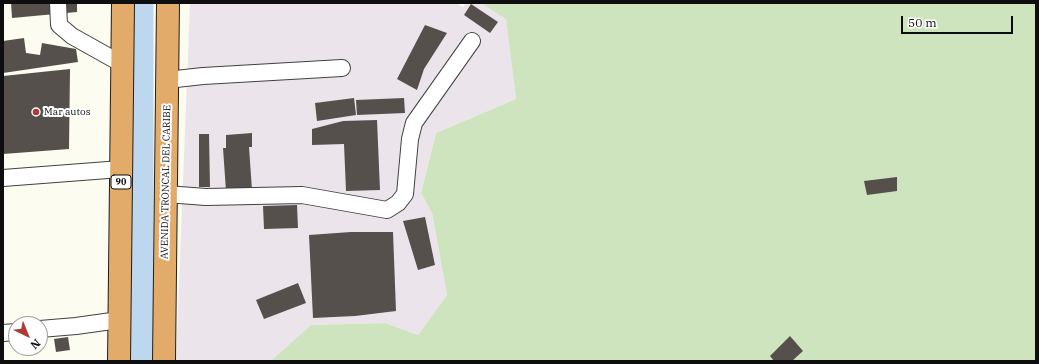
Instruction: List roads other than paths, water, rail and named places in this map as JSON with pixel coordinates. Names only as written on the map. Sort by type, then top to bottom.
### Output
[{"type":"highway","name":"90","points":[[119,361],[123,3]]},
{"type":"highway","name":"AVENIDA TRONCAL DEL CARIBE","points":[[164,361],[168,3]]},
{"type":"street","points":[[58,3],[59,25],[72,36],[122,64]]},
{"type":"street","points":[[166,194],[206,197],[302,195],[387,210],[398,203],[405,194],[410,138],[414,123],[472,41]]},
{"type":"street","points":[[167,80],[203,76],[342,68]]},
{"type":"street","points":[[3,178],[121,169]]},
{"type":"street","points":[[48,329],[119,320]]},
{"type":"waterway","points":[[140,3],[140,361]]},
{"type":"place","name":"Mar autos","points":[[36,112]]}]
